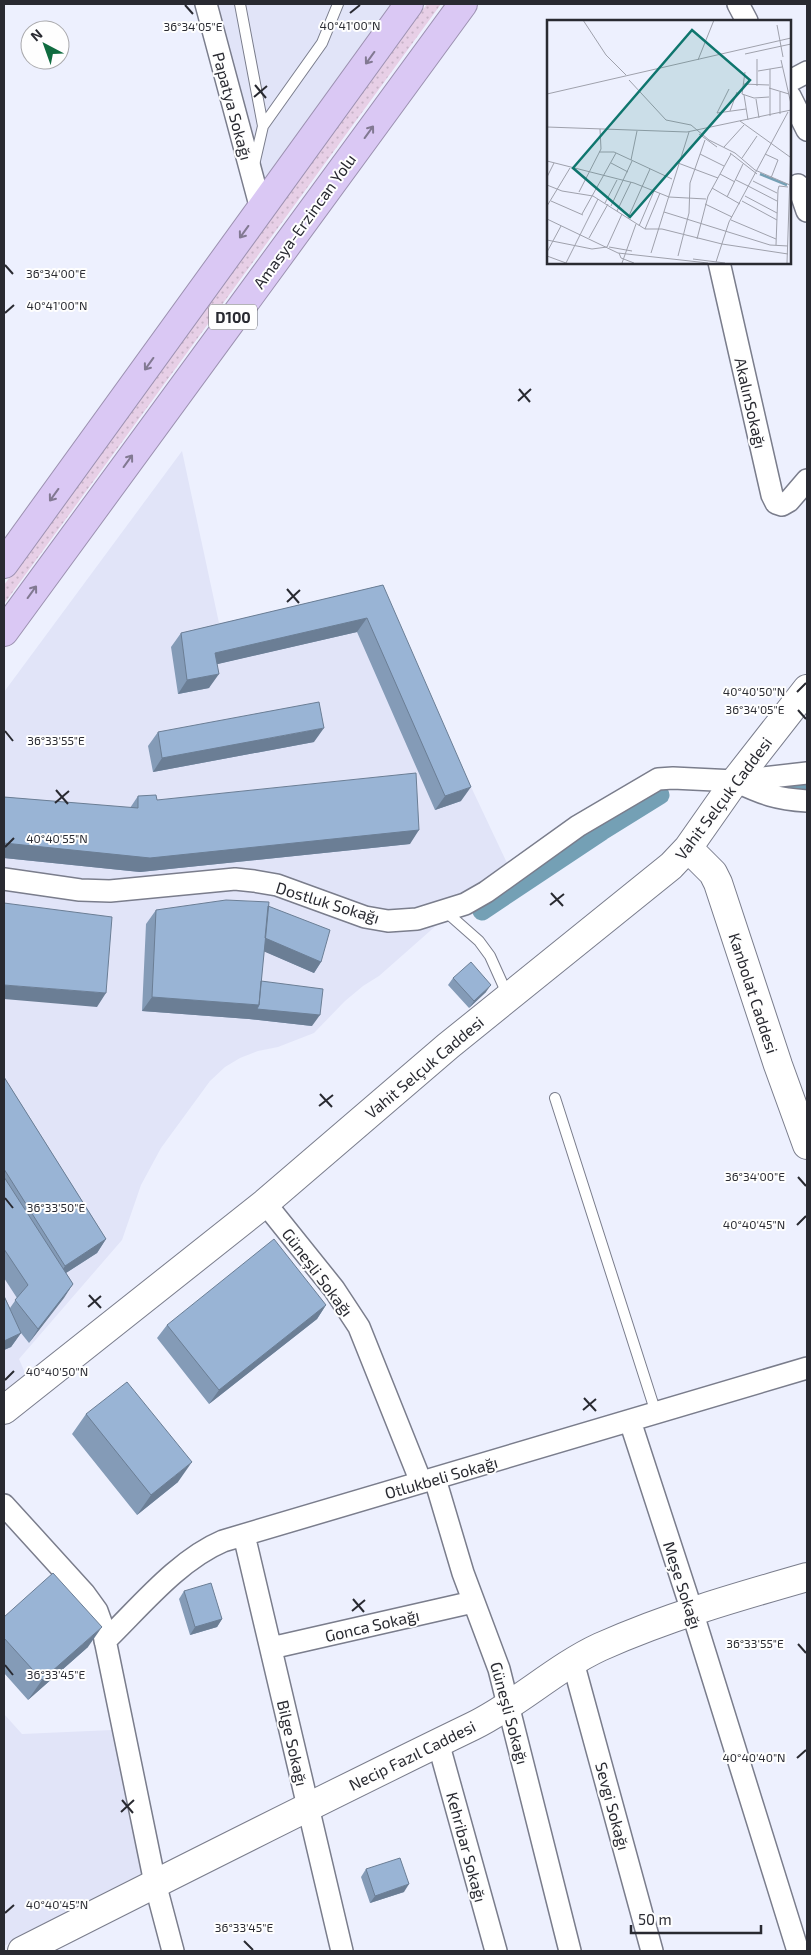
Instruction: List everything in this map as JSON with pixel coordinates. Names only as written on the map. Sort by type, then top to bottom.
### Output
[{"type":"highway","name":"D100","points":[[4,564],[409,4]]},
{"type":"highway","name":"Amasya-Erzincan Yolu","points":[[4,632],[462,4]]},
{"type":"street","name":"Papatya Sokağı","points":[[206,4],[261,209]]},
{"type":"street","points":[[738,4],[746,20]]},
{"type":"street","points":[[791,80],[807,72]]},
{"type":"street","points":[[791,98],[807,130]]},
{"type":"street","points":[[798,185],[807,211]]},
{"type":"street","name":"AkalınSokağı","points":[[719,264],[772,495],[776,502],[782,504],[789,502],[807,480]]},
{"type":"street","name":"Vahit Selçuk Caddesi","points":[[4,1410],[265,1203],[448,1046],[671,866],[688,848],[735,781],[807,689]]},
{"type":"street","name":"Dostluk Sokağı","points":[[4,879],[80,890],[110,890],[235,879],[254,880],[277,885],[365,917],[417,919],[465,904],[486,892],[578,826],[658,779],[735,781],[807,774]]},
{"type":"street","name":"Dostluk Sokağı","points":[[735,781],[767,795],[783,799],[807,801]]},
{"type":"street","name":"Kanbolat Caddesi","points":[[688,848],[713,872],[718,883],[778,1065],[807,1145]]},
{"type":"street","name":"Güneşli Sokağı","points":[[265,1203],[334,1289],[359,1327],[428,1480],[500,1669],[570,1951]]},
{"type":"street","name":"Otlukbeli Sokağı","points":[[105,1641],[181,1567],[209,1547],[807,1368]]},
{"type":"street","name":"Meşe Sokağı","points":[[630,1421],[692,1611],[798,1951]]},
{"type":"street","points":[[4,1505],[84,1593],[96,1611],[105,1641],[155,1884],[173,1951]]},
{"type":"street","name":"Bilge Sokağı","points":[[244,1535],[342,1951]]},
{"type":"street","name":"Necip Fazıl Caddesi","points":[[22,1951],[476,1724],[573,1662],[600,1648],[692,1611],[807,1577]]},
{"type":"street","name":"Gonca Sokağı","points":[[271,1648],[473,1602]]},
{"type":"street","name":"Sevgi Sokağı","points":[[573,1662],[652,1951]]},
{"type":"street","name":"Kehribar Sokağı","points":[[438,1742],[496,1951]]},
{"type":"lane","points":[[240,4],[263,126]]},
{"type":"lane","points":[[251,176],[263,126],[322,43],[338,4]]},
{"type":"lane","points":[[444,910],[479,941],[490,956],[509,997]]},
{"type":"lane","points":[[555,1098],[656,1413]]},
{"type":"shaded area","points":[[214,4],[396,4],[261,192]]},
{"type":"shaded area","points":[[427,4],[441,4],[4,604],[4,585]]},
{"type":"shaded area","points":[[182,451],[219,623],[379,592],[507,863],[379,976],[345,1001],[314,1033],[278,1047],[258,1051],[240,1058],[225,1067],[210,1081],[161,1148],[141,1185],[122,1240],[19,1359],[26,1375],[4,1397],[4,692]]},
{"type":"shaded area","points":[[4,1714],[22,1734],[112,1730],[146,1880],[4,1946]]},
{"type":"building","points":[[383,585],[471,787],[445,796],[367,618],[215,653],[219,674],[187,680],[181,633]]},
{"type":"building","points":[[319,702],[324,728],[162,758],[158,732]]},
{"type":"building","points":[[416,773],[419,830],[150,858],[4,843],[4,797],[138,808],[138,796],[156,795],[157,800]]},
{"type":"building","points":[[226,900],[269,902],[259,1005],[152,997],[156,910]]},
{"type":"building","points":[[4,903],[112,917],[106,993],[4,985]]},
{"type":"building","points":[[268,906],[330,930],[321,962],[265,938]]},
{"type":"building","points":[[471,962],[491,985],[474,1001],[453,978]]},
{"type":"building","points":[[261,981],[323,989],[320,1015],[257,1009]]},
{"type":"building","points":[[4,1077],[106,1239],[65,1266],[4,1169]]},
{"type":"building","points":[[4,1177],[73,1284],[38,1329],[15,1300],[28,1285],[4,1249]]},
{"type":"building","points":[[274,1239],[326,1305],[219,1390],[167,1325]]},
{"type":"building","points":[[4,1296],[21,1333],[4,1341]]},
{"type":"building","points":[[127,1382],[192,1462],[151,1495],[86,1414]]},
{"type":"building","points":[[53,1573],[102,1627],[42,1680],[4,1638],[4,1617]]},
{"type":"building","points":[[211,1583],[222,1619],[195,1627],[184,1591]]},
{"type":"building","points":[[400,1858],[409,1884],[375,1896],[366,1869]]},
{"type":"waterway","points":[[796,786],[807,786]]},
{"type":"waterway","points":[[482,911],[602,831],[660,795]]}]
